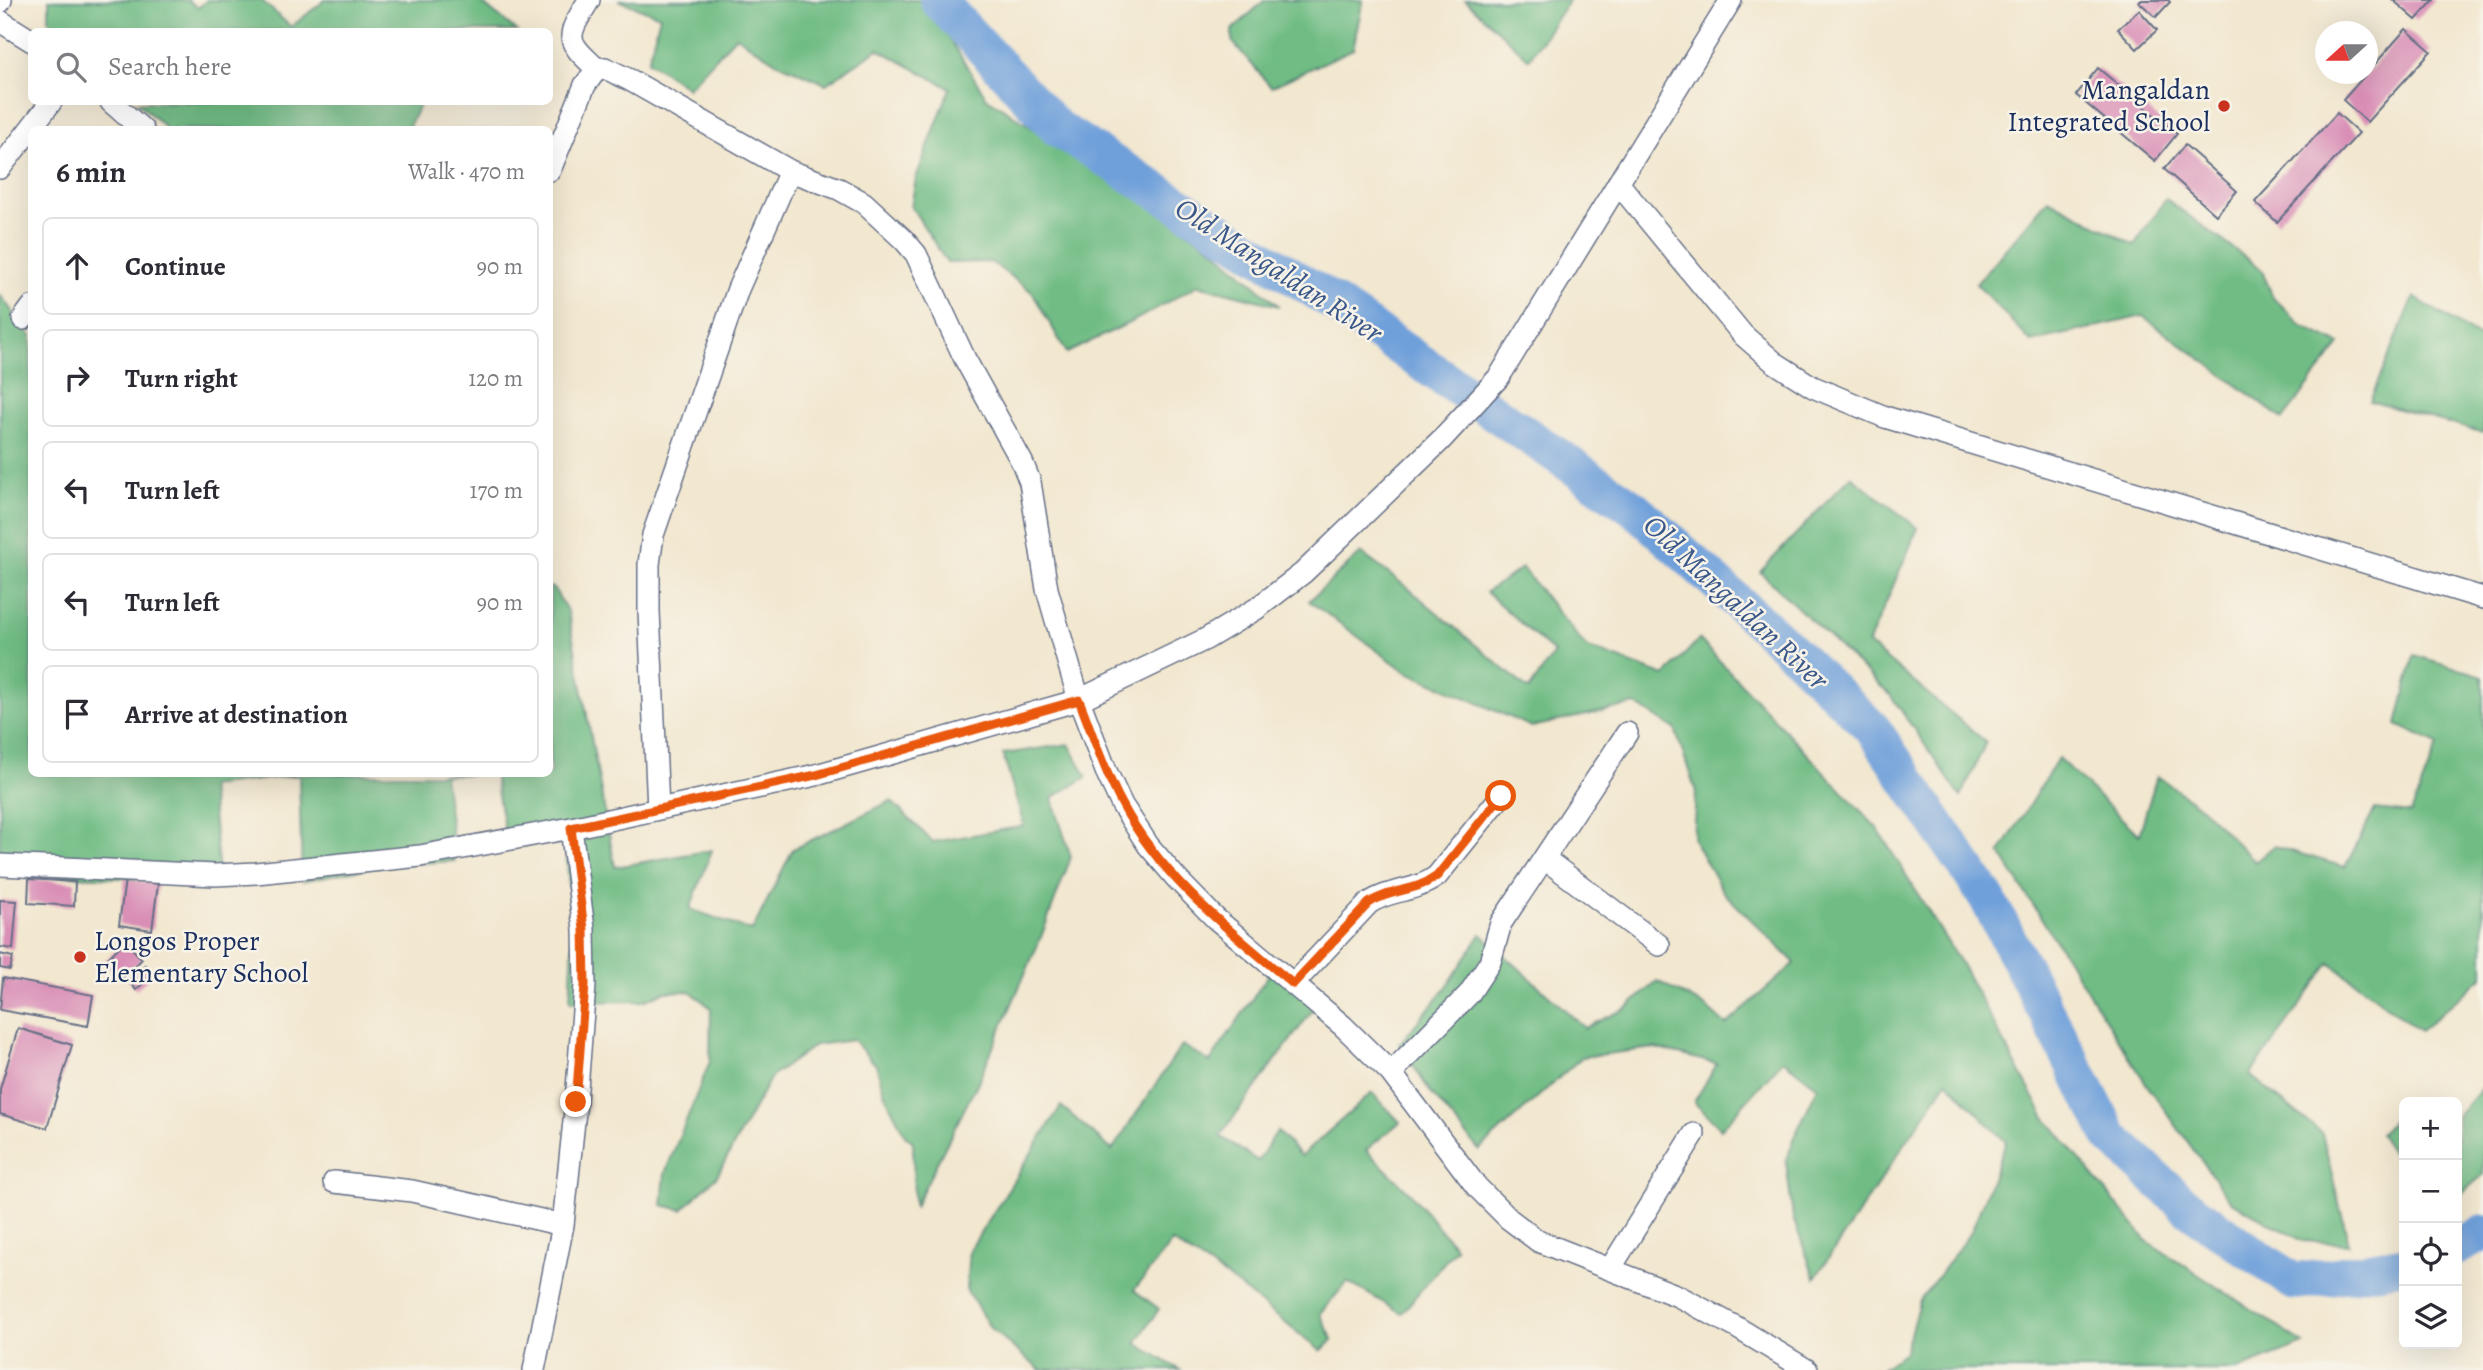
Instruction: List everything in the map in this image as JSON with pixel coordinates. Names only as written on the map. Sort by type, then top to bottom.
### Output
[{"type":"street","points":[[589,0],[572,29],[572,41],[577,52],[597,69]]},
{"type":"street","points":[[0,865],[215,875],[256,873],[420,856],[571,828],[816,775],[1079,700],[1206,639],[1256,609],[1303,573],[1440,442],[1499,377],[1731,0]]},
{"type":"street","points":[[0,21],[28,38]]},
{"type":"street","points":[[553,163],[585,85],[597,69],[605,68],[790,171],[839,189],[864,203],[904,240],[916,254],[965,359],[1022,462],[1030,482],[1047,589],[1079,700],[1122,805],[1148,845],[1215,918],[1343,1026],[1391,1073],[1476,1186],[1509,1219],[1538,1241],[1678,1296],[1807,1370]]},
{"type":"street","points":[[32,126],[49,105]]},
{"type":"street","points":[[114,105],[138,126]]},
{"type":"street","points":[[0,168],[28,132]]},
{"type":"street","points":[[658,809],[649,611],[649,564],[653,535],[738,289],[790,171]]},
{"type":"street","points":[[1618,183],[1743,335],[1774,362],[1813,387],[1885,417],[2483,598]]},
{"type":"street","points":[[1391,1073],[1480,981],[1490,962],[1501,923],[1627,733]]},
{"type":"street","points":[[1293,984],[1369,903],[1380,896],[1427,884],[1437,876],[1501,796]]},
{"type":"street","points":[[534,1370],[563,1225],[585,985],[584,929],[571,828]]},
{"type":"street","points":[[1545,859],[1659,945]]},
{"type":"street","points":[[1610,1269],[1694,1134]]},
{"type":"street","points":[[334,1182],[411,1191],[563,1225]]},
{"type":"green space","points":[[49,0],[188,0],[198,8],[207,0],[261,0],[291,27],[325,0],[478,0],[513,28],[58,28],[49,20]]},
{"type":"green space","points":[[618,0],[926,0],[986,97],[1214,249],[1279,306],[1198,285],[1067,353],[1032,292],[991,262],[947,263],[911,206],[916,178],[950,88],[878,49],[826,84],[776,62],[736,36],[688,88],[648,61],[660,16]]},
{"type":"green space","points":[[1265,0],[1363,0],[1353,49],[1271,87],[1232,41],[1232,30]]},
{"type":"green space","points":[[1465,0],[1569,0],[1529,59]]},
{"type":"green space","points":[[140,105],[420,105],[409,126],[164,126]]},
{"type":"green space","points":[[2048,199],[2134,245],[2166,199],[2261,269],[2273,297],[2302,326],[2340,344],[2283,419],[2143,316],[2031,342],[1976,284]]},
{"type":"green space","points":[[0,295],[28,332],[28,777],[283,777],[210,786],[220,882],[0,873]]},
{"type":"green space","points":[[2414,297],[2483,340],[2483,433],[2370,401]]},
{"type":"green space","points":[[1851,476],[1918,528],[1868,644],[1986,742],[1961,797],[1891,696],[1760,572]]},
{"type":"green space","points":[[1361,553],[1408,588],[1529,690],[1554,653],[1486,592],[1522,568],[1586,647],[1665,676],[1699,639],[1877,828],[1961,964],[2044,1116],[2147,1241],[2304,1344],[2237,1370],[1880,1370],[1905,1352],[1919,1302],[1972,1230],[2006,1142],[1947,1081],[1815,1278],[1793,1218],[1786,1161],[1818,1087],[1783,1060],[1721,1129],[1694,1102],[1717,1064],[1655,1048],[1582,1057],[1479,1150],[1431,1093],[1399,1044],[1446,988],[1481,934],[1585,1028],[1627,1008],[1657,981],[1705,1006],[1726,1025],[1795,963],[1723,892],[1693,839],[1696,792],[1675,729],[1635,704],[1532,727],[1405,671],[1309,601]]},
{"type":"green space","points":[[553,588],[568,612],[615,867],[712,850],[690,909],[752,931],[793,849],[891,801],[933,842],[1024,826],[1003,754],[1069,744],[1087,777],[1052,798],[1071,857],[1041,937],[978,1082],[914,1208],[913,1142],[905,1135],[885,1095],[876,1065],[853,1040],[815,1045],[771,1077],[717,1176],[682,1210],[662,1205],[665,1173],[710,1061],[711,1008],[690,991],[664,992],[644,1001],[570,1002],[573,939],[565,837],[508,849],[495,777],[553,777]]},
{"type":"green space","points":[[2414,655],[2483,676],[2483,977],[2420,1031],[2330,963],[2250,1075],[2322,1134],[2349,1244],[2303,1241],[2231,1202],[2149,1088],[2000,853],[2058,758],[2139,835],[2157,776],[2203,809],[2255,862],[2274,846],[2345,867],[2375,809],[2411,813],[2438,744],[2397,725]]},
{"type":"green space","points":[[299,777],[444,777],[455,861],[376,866],[302,881]]},
{"type":"green space","points":[[1277,962],[1323,996],[1220,1136],[1258,1161],[1277,1131],[1301,1156],[1372,1093],[1400,1122],[1366,1150],[1410,1193],[1456,1248],[1402,1313],[1347,1282],[1320,1314],[1333,1340],[1321,1351],[1227,1277],[1172,1242],[1134,1290],[1159,1309],[1136,1343],[1180,1370],[1040,1370],[991,1329],[966,1289],[969,1251],[1061,1106],[1112,1150],[1182,1045],[1210,1062]]},
{"type":"green space","points":[[2483,1086],[2483,1175],[2462,1193],[2462,1160],[2462,1110]]},
{"type":"green space","points":[[2399,1115],[2399,1162],[2380,1134]]},
{"type":"building","points":[[2140,0],[2168,0],[2170,2],[2156,17]]},
{"type":"building","points":[[2393,0],[2434,0],[2416,20]]},
{"type":"building","points":[[2139,10],[2157,30],[2137,49],[2118,29]]},
{"type":"building","points":[[2406,29],[2431,51],[2367,122],[2343,100],[2357,84],[2378,84],[2378,61]]},
{"type":"building","points":[[2098,68],[2177,134],[2155,161],[2076,95]]},
{"type":"building","points":[[2337,113],[2359,133],[2277,222],[2255,202]]},
{"type":"building","points":[[2185,145],[2237,191],[2216,215],[2164,169]]},
{"type":"building","points":[[29,879],[75,882],[74,906],[28,903]]},
{"type":"building","points":[[125,879],[158,884],[152,930],[119,925]]},
{"type":"building","points":[[0,900],[17,901],[13,949],[0,947]]},
{"type":"building","points":[[125,941],[142,959],[122,979],[105,961]]},
{"type":"building","points":[[0,954],[13,957],[10,970],[0,968]]},
{"type":"building","points":[[145,965],[153,974],[136,990],[128,980]]},
{"type":"building","points":[[3,978],[93,995],[88,1026],[0,1010]]},
{"type":"building","points":[[18,1028],[72,1045],[47,1128],[0,1114],[0,1089]]},
{"type":"waterway","name":"Old Mangaldan River","points":[[938,0],[1057,128],[1327,298],[1635,509],[1795,654],[1873,729],[1987,898],[2111,1137],[2188,1208],[2294,1282],[2399,1266]]},
{"type":"waterway","name":"Old Mangaldan River","points":[[2462,1244],[2483,1233]]},
{"type":"place","name":"Mangaldan Integrated School","points":[[2224,106]]},
{"type":"place","name":"Longos Proper Elementary School","points":[[80,957]]},
{"type":"route","points":[[576,1102],[585,985],[584,929],[571,828],[816,775],[1079,700],[1122,805],[1148,845],[1215,918],[1293,984],[1369,903],[1380,896],[1427,884],[1437,876],[1501,796]]}]
